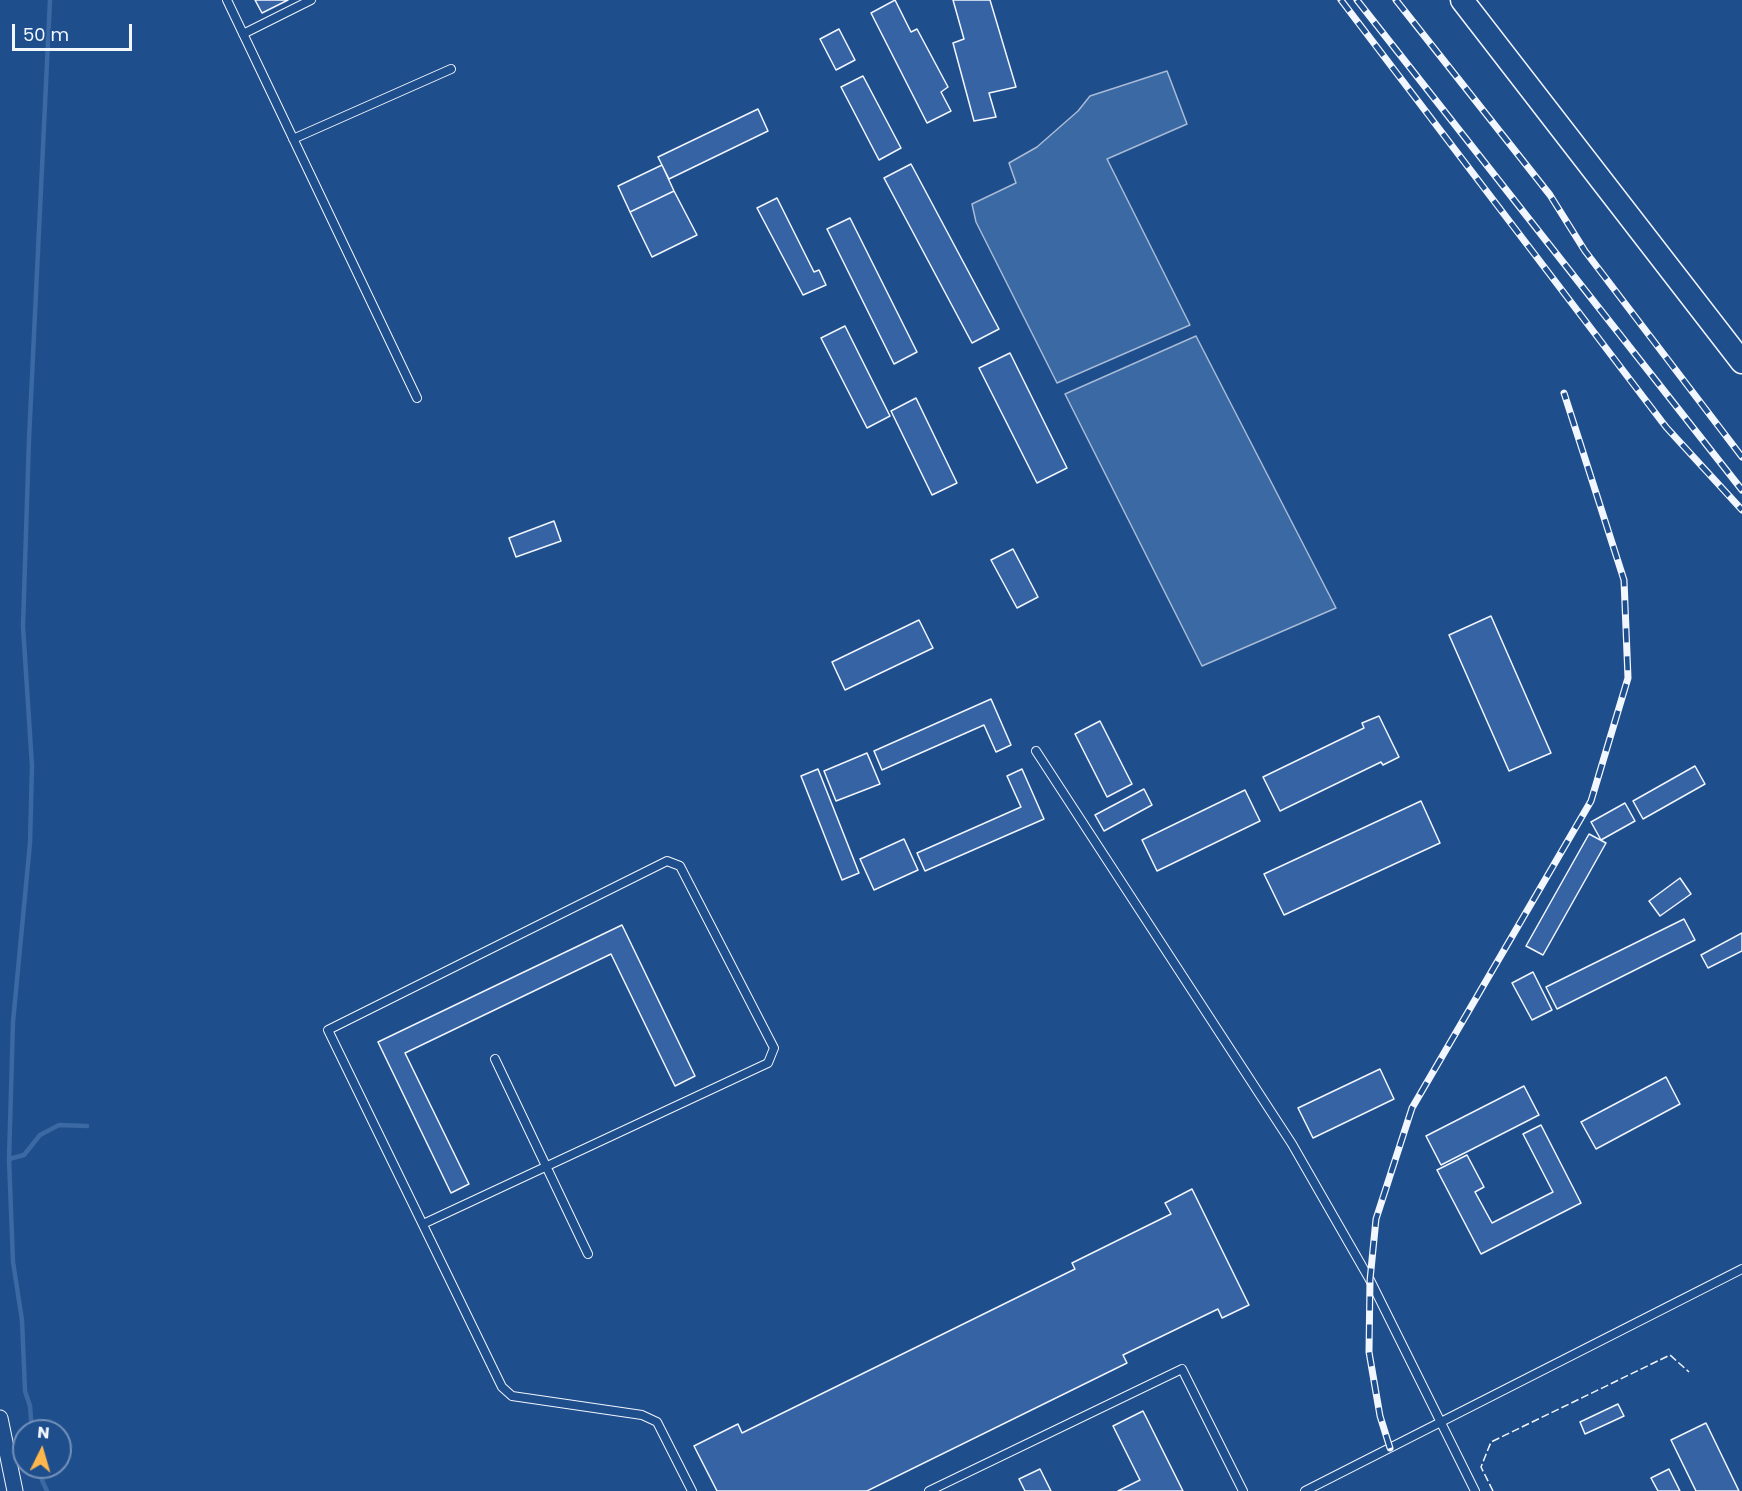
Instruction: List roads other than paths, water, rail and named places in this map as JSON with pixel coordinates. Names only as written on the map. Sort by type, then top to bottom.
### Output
[{"type":"main road","points":[[1462,0],[1742,362]]},
{"type":"street","points":[[0,1418],[15,1491]]},
{"type":"lane","points":[[227,0],[417,398]]},
{"type":"lane","points":[[243,34],[311,0]]},
{"type":"lane","points":[[293,138],[451,69]]},
{"type":"lane","points":[[1036,751],[1292,1144],[1370,1280],[1475,1491]]},
{"type":"lane","points":[[423,1224],[768,1063],[774,1048],[680,866],[667,861],[328,1030],[502,1387],[512,1396],[642,1415],[657,1422],[692,1491]]},
{"type":"lane","points":[[495,1059],[588,1254]]},
{"type":"lane","points":[[1305,1491],[1742,1269]]},
{"type":"lane","points":[[928,1491],[1182,1369],[1243,1491]]},
{"type":"water","points":[[1167,71],[1187,124],[1107,159],[1190,325],[1057,383],[976,222],[972,204],[1016,183],[1009,163],[1037,147],[1078,111],[1090,96]]},
{"type":"water","points":[[1196,336],[1336,608],[1202,666],[1065,394]]},
{"type":"waterway","points":[[31,1419],[25,1391],[22,1320],[13,1262],[9,1159],[13,1022],[30,843],[32,766],[23,626],[29,439],[50,0]]},
{"type":"waterway","points":[[9,1159],[24,1155],[40,1135],[59,1125],[87,1126]]},
{"type":"waterway","points":[[42,1479],[47,1491]]},
{"type":"railway","points":[[1341,0],[1666,427],[1742,510]]},
{"type":"railway","points":[[1357,0],[1742,490]]},
{"type":"railway","points":[[1396,0],[1550,195],[1585,251],[1742,457]]},
{"type":"railway","points":[[1390,1448],[1380,1416],[1369,1352],[1370,1280],[1376,1219],[1412,1108],[1591,801],[1628,678],[1624,580],[1564,393]]}]
